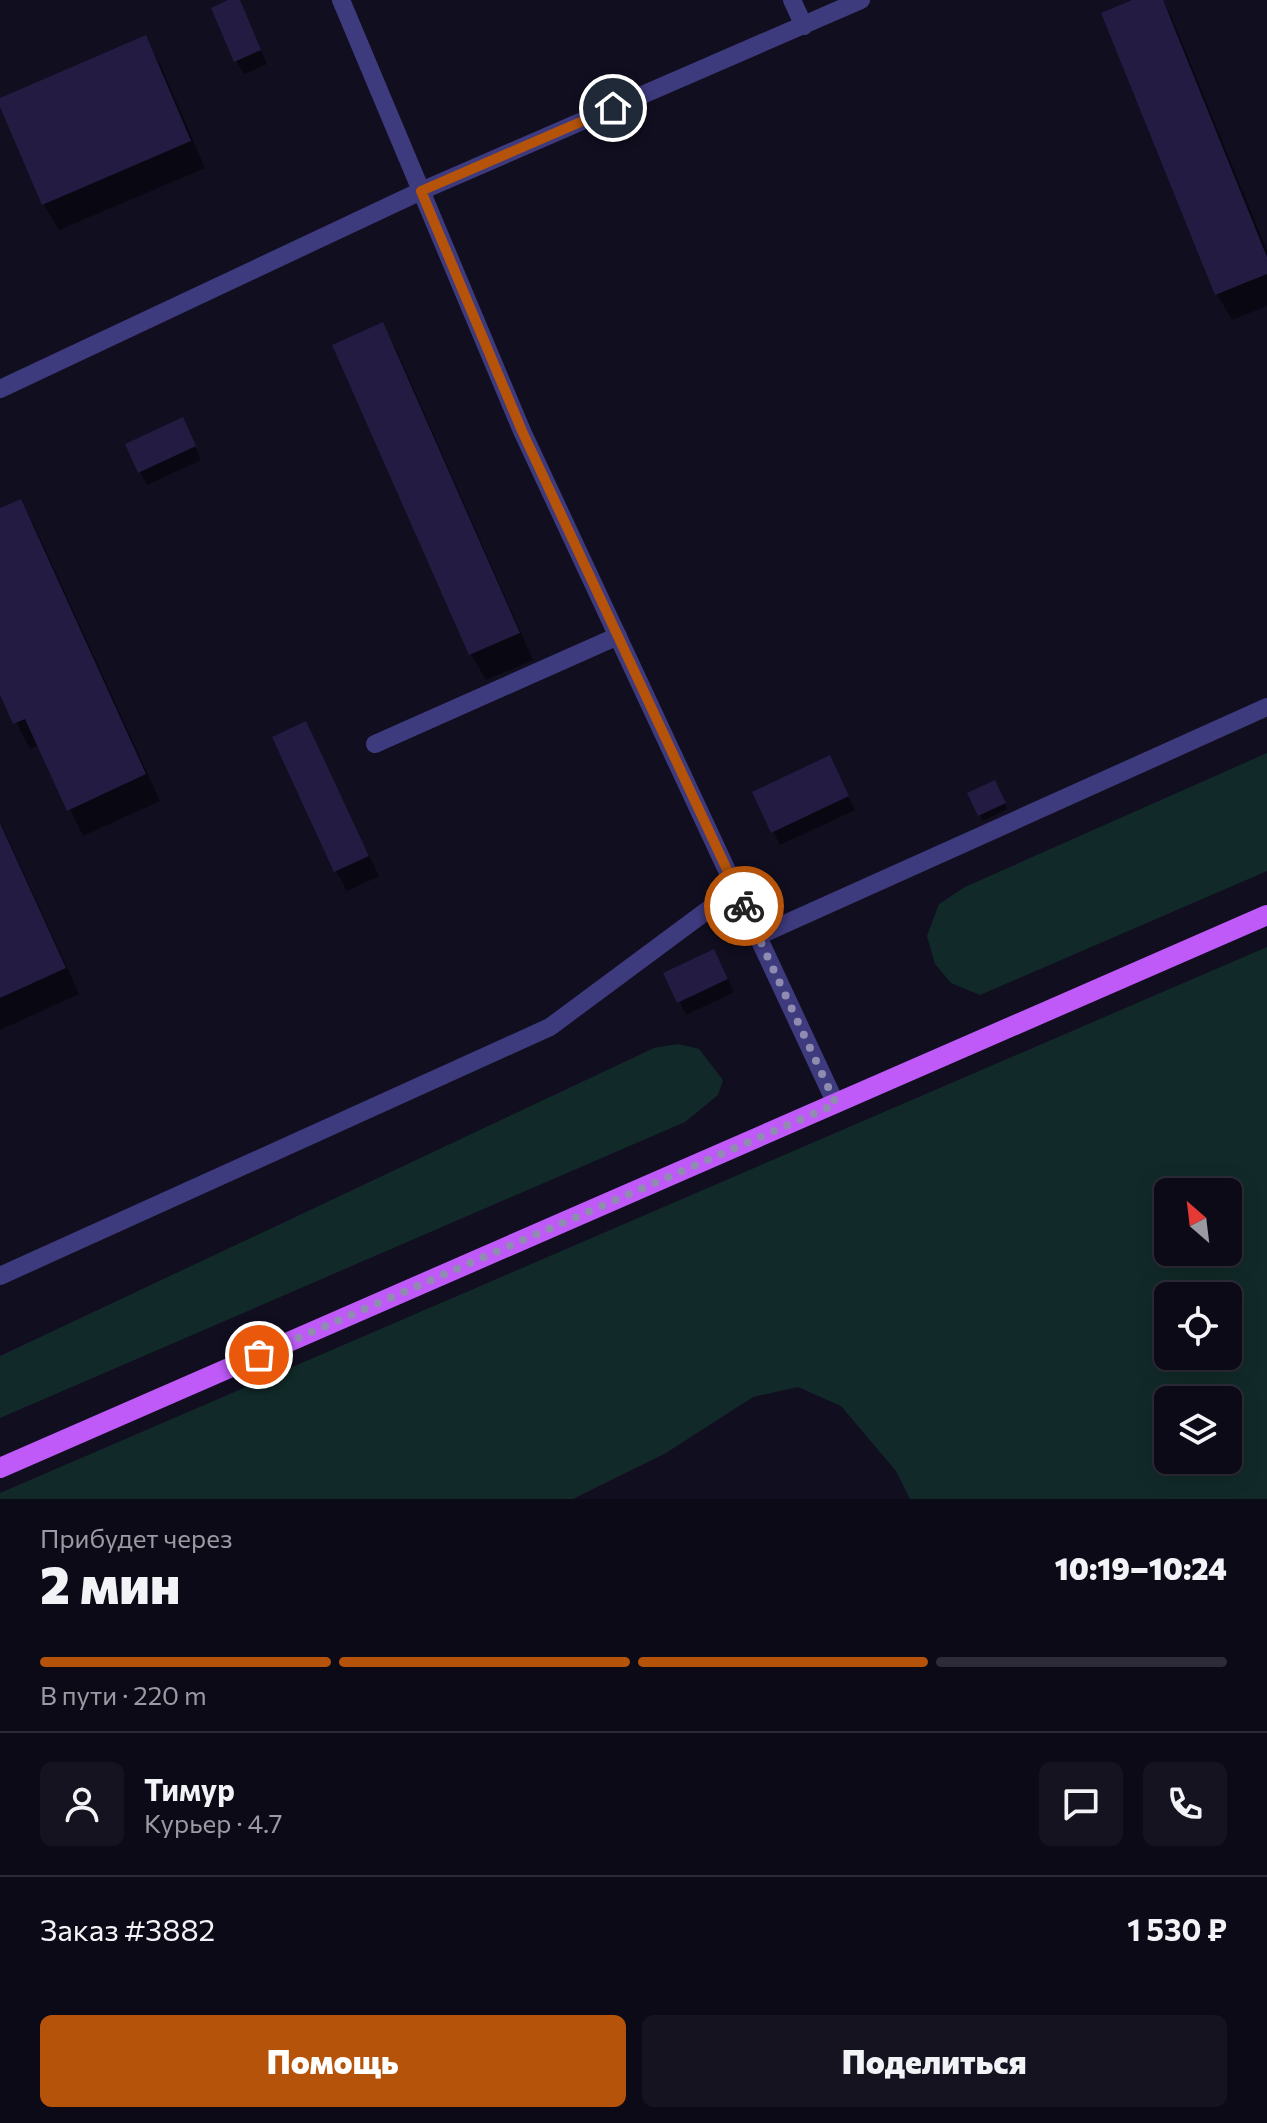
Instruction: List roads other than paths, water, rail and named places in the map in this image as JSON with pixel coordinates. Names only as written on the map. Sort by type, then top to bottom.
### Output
[{"type":"main road","points":[[0,1468],[1267,915]]},
{"type":"lane","points":[[341,0],[522,431],[836,1104]]},
{"type":"lane","points":[[792,0],[804,26]]},
{"type":"lane","points":[[0,389],[421,191],[861,0]]},
{"type":"lane","points":[[375,744],[618,636]]},
{"type":"lane","points":[[758,936],[1267,707]]},
{"type":"lane","points":[[0,1276],[550,1027],[736,889]]}]
